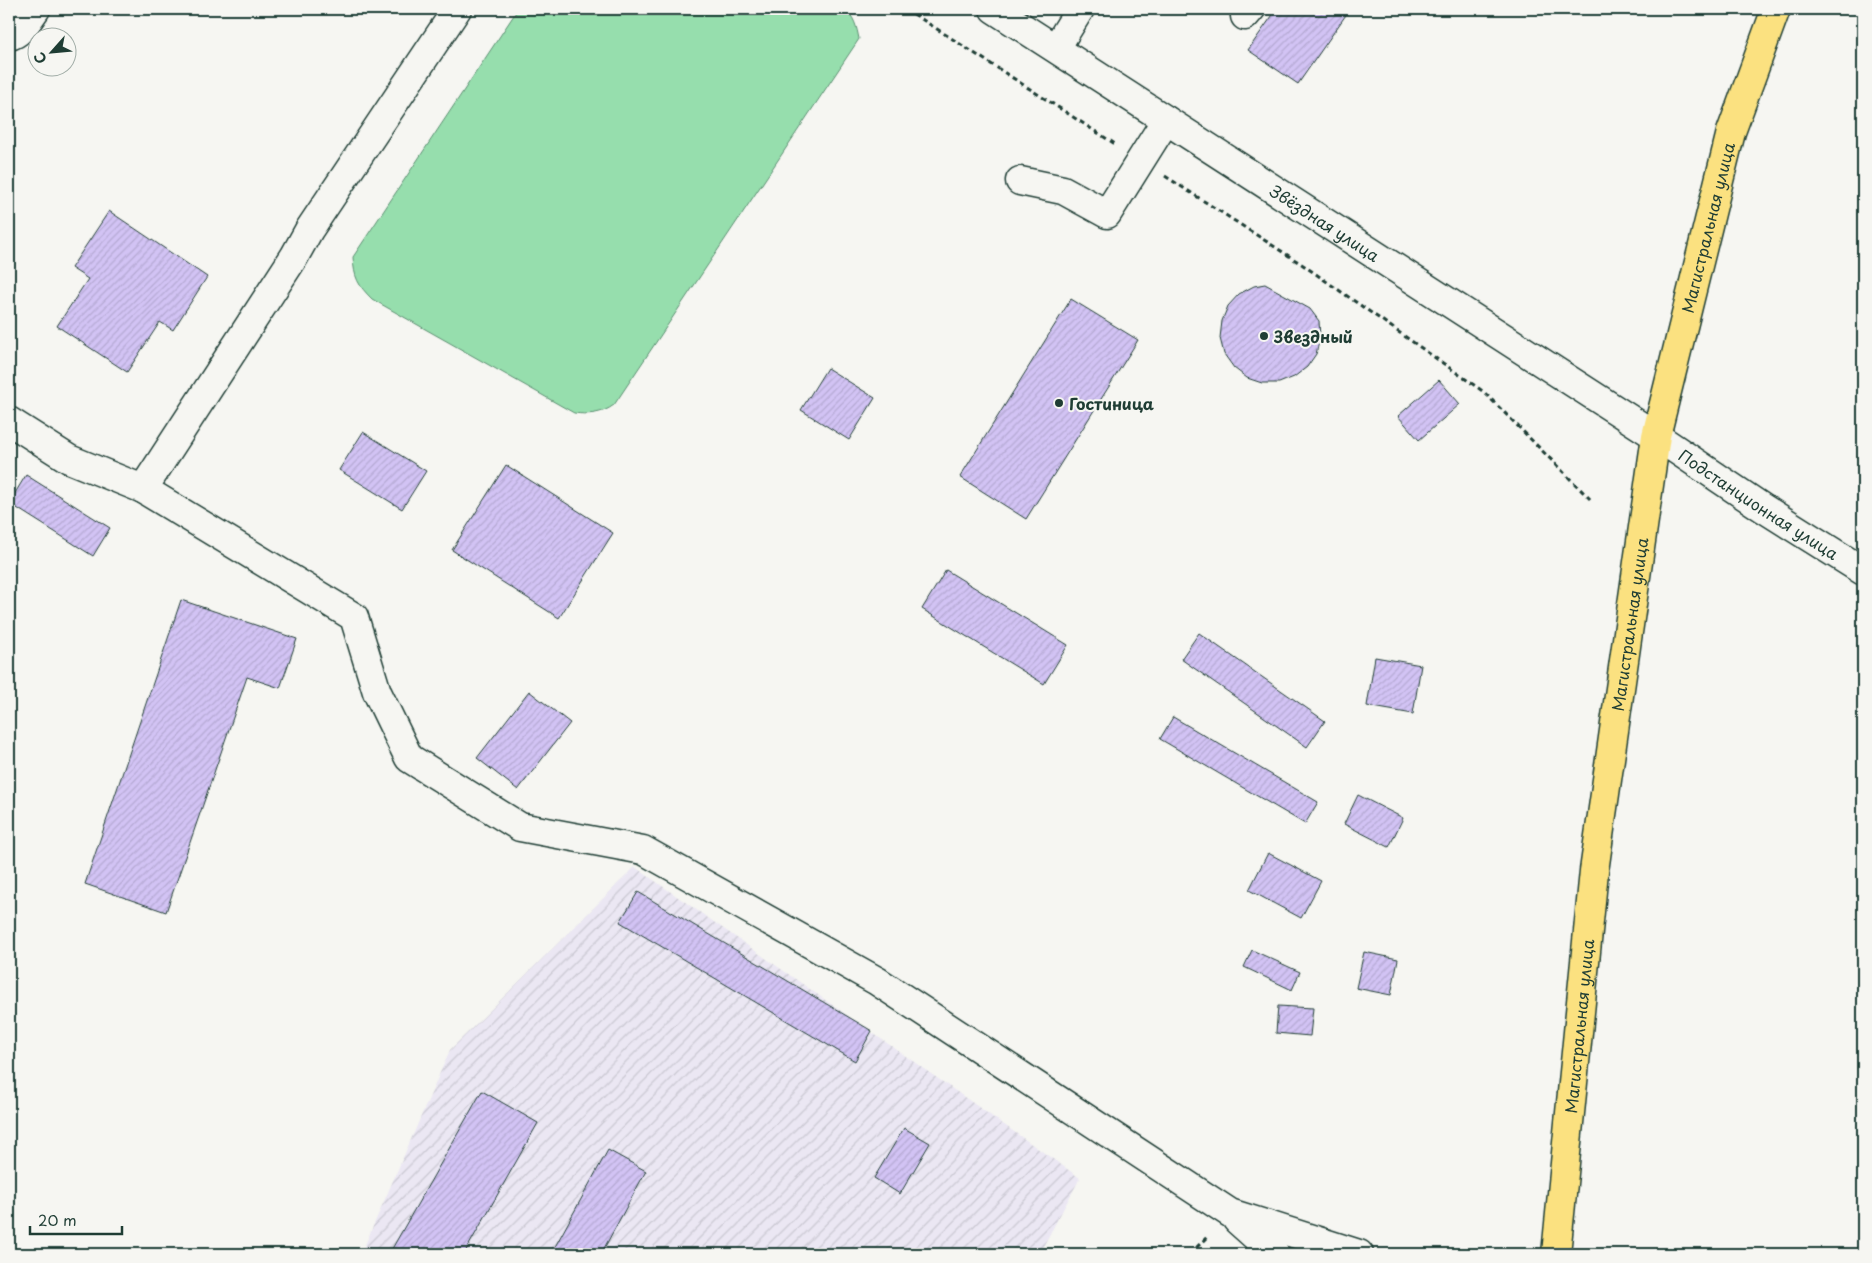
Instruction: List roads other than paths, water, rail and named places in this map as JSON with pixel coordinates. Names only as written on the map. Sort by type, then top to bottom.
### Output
[{"type":"main road","name":"Магистральная улица","points":[[1556,1254],[1594,871],[1656,436],[1731,132],[1776,9]]},
{"type":"street","points":[[9,36],[20,30],[36,9]]},
{"type":"street","points":[[143,489],[310,230],[457,9]]},
{"type":"street","name":"Звёздная улица","points":[[994,9],[1656,436]]},
{"type":"street","points":[[1056,48],[1080,9]]},
{"type":"street","points":[[1020,181],[1063,190],[1107,214],[1166,120]]},
{"type":"street","points":[[9,421],[69,459],[143,489],[354,617],[377,692],[409,758],[520,827],[643,850],[877,981],[1230,1213],[1275,1254]]},
{"type":"street","name":"Подстанционная улица","points":[[1656,436],[1763,508],[1863,571]]},
{"type":"street","points":[[1230,1213],[1359,1254]]},
{"type":"place","name":"Звездный","points":[[1264,336]]},
{"type":"place","name":"Гостиница","points":[[1059,403]]}]
